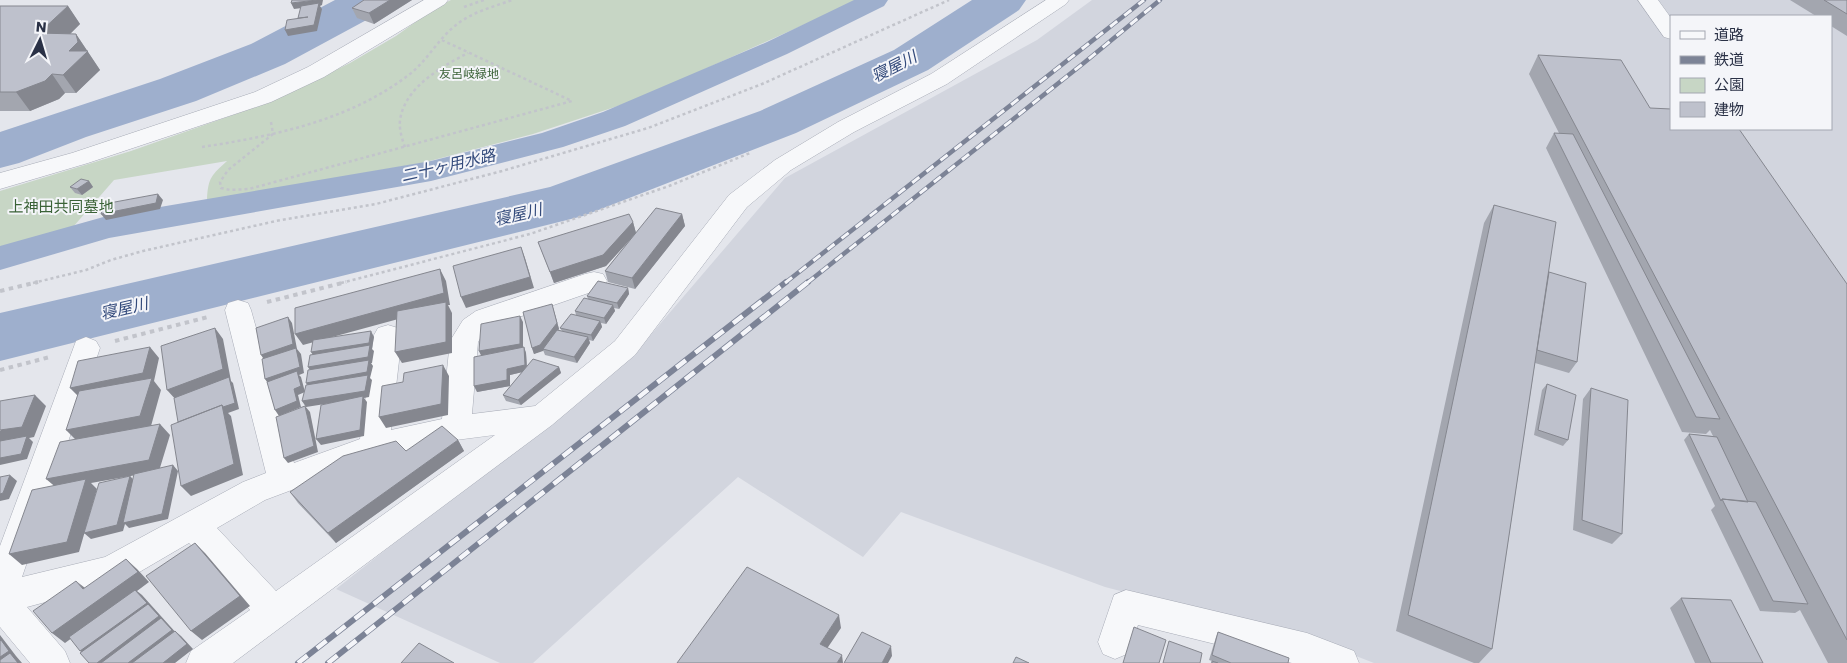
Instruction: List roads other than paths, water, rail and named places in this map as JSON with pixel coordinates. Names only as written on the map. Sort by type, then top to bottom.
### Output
[{"type":"street","points":[[0,181],[80,158],[263,97],[316,72],[438,0]]},
{"type":"street","points":[[204,663],[542,417],[625,348],[738,201],[783,165],[846,127],[939,79],[1059,0]]},
{"type":"street","points":[[1648,0],[1670,32]]},
{"type":"street","points":[[456,428],[464,340],[472,327],[486,318],[594,281]]},
{"type":"street","points":[[238,310],[283,480]]},
{"type":"street","points":[[374,446],[388,336]]},
{"type":"street","points":[[0,592],[86,348]]},
{"type":"street","points":[[52,663],[0,599],[112,570],[254,491],[374,446],[456,428],[542,417]]},
{"type":"street","points":[[193,525],[274,612]]},
{"type":"street","points":[[1116,642],[1126,606],[1306,656],[1340,663]]},
{"type":"waterway","points":[[0,151],[68,126],[178,90],[268,54],[369,0]]},
{"type":"waterway","name":"二十ヶ用水路","points":[[0,258],[107,227],[431,171],[552,140],[614,119],[777,48],[875,0]]},
{"type":"waterway","name":"寝屋川","points":[[0,337],[563,203],[778,122],[911,60],[1003,0]]},
{"type":"railway","points":[[785,283],[1144,0]]},
{"type":"railway","points":[[807,283],[1160,0]]},
{"type":"railway","points":[[298,663],[786,282]]},
{"type":"railway","points":[[328,663],[808,282]]},
{"type":"park label","name":"友呂岐緑地","points":[[469,74]]},
{"type":"park label","name":"上神田共同墓地","points":[[61,207]]}]
